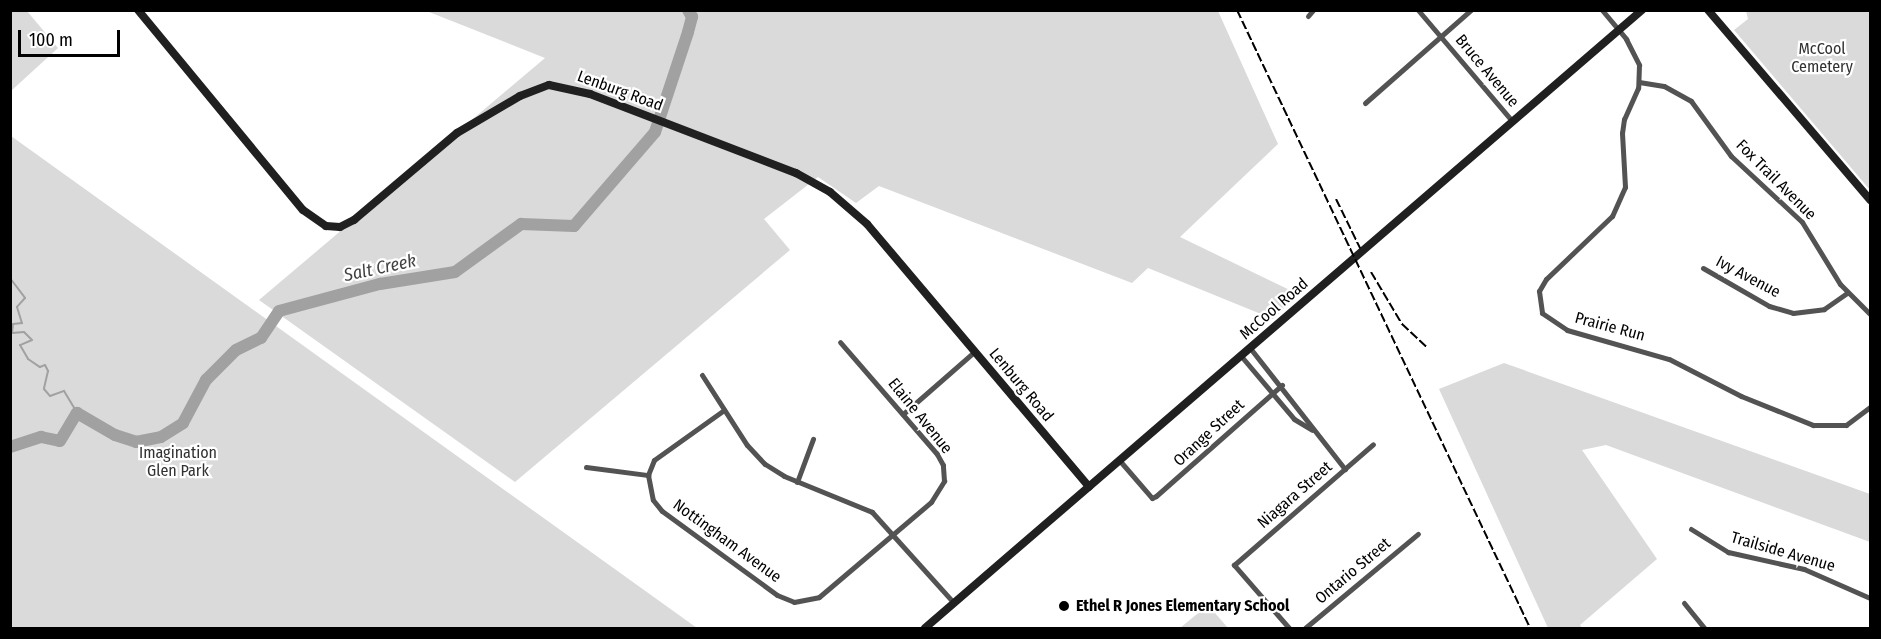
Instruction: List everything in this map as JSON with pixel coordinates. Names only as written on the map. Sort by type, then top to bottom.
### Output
[{"type":"street","name":"Lenburg Road","points":[[138,10],[303,210],[317,223],[330,228],[354,220],[456,133],[542,87],[572,87],[796,173],[841,200],[902,263],[1089,488]]},
{"type":"street","points":[[1308,16],[1313,10]]},
{"type":"street","name":"Bruce Avenue","points":[[1418,10],[1512,121]]},
{"type":"street","points":[[1365,103],[1471,10]]},
{"type":"street","points":[[1602,10],[1619,30],[1639,65],[1639,82]]},
{"type":"street","name":"McCool Road","points":[[925,628],[1642,10]]},
{"type":"street","points":[[1708,10],[1870,200]]},
{"type":"street","name":"Fox Trail Avenue","points":[[1639,82],[1664,86],[1691,101],[1731,156],[1803,222],[1849,295]]},
{"type":"street","name":"Prairie Run","points":[[1639,82],[1624,118],[1625,187],[1619,204],[1612,216],[1546,279],[1539,291],[1542,313],[1567,330],[1669,359],[1742,396],[1813,425],[1846,425],[1870,407]]},
{"type":"street","name":"Ivy Avenue","points":[[1703,268],[1782,311],[1814,312],[1849,295]]},
{"type":"street","points":[[1849,295],[1870,314]]},
{"type":"street","name":"Elaine Avenue","points":[[840,342],[940,458],[944,481],[937,496],[894,534]]},
{"type":"street","points":[[1250,348],[1304,412],[1313,430],[1345,469]]},
{"type":"street","points":[[903,414],[975,351]]},
{"type":"street","points":[[1241,356],[1294,419],[1313,430]]},
{"type":"street","points":[[702,375],[757,457],[797,482],[863,507],[894,534],[954,603]]},
{"type":"street","name":"Orange Street","points":[[1120,462],[1152,498],[1180,479],[1282,385]]},
{"type":"street","points":[[586,467],[648,475],[659,454],[724,410]]},
{"type":"street","points":[[797,482],[813,439]]},
{"type":"street","name":"Niagara Street","points":[[1289,628],[1234,566],[1373,444]]},
{"type":"street","name":"Nottingham Avenue","points":[[648,475],[649,492],[662,511],[777,595],[794,602],[819,597],[894,534]]},
{"type":"street","name":"Trailside Avenue","points":[[1691,529],[1728,552],[1804,569],[1870,598]]},
{"type":"street","name":"Ontario Street","points":[[1305,628],[1418,534]]},
{"type":"street","points":[[1684,603],[1704,628]]},
{"type":"green space","points":[[11,10],[27,11],[58,48],[11,91]]},
{"type":"green space","points":[[424,10],[1218,11],[1278,144],[1180,237],[1298,294],[1273,319],[1148,268],[1132,283],[879,186],[856,203],[818,177],[764,219],[790,250],[515,482],[259,300],[545,58]]},
{"type":"green space","name":"McCool Cemetery","points":[[1746,11],[1870,11],[1870,190],[1734,30],[1748,19]]},
{"type":"green space","name":"Imagination Glen Park","points":[[11,136],[697,628],[11,628]]},
{"type":"green space","points":[[1504,363],[1870,494],[1870,542],[1606,445],[1582,450],[1657,559],[1580,625],[1582,628],[1548,628],[1439,389]]},
{"type":"green space","points":[[1208,605],[1228,628],[1180,628]]},
{"type":"waterway","name":"Salt Creek","points":[[10,447],[41,437],[60,441],[77,413],[115,435],[136,442],[161,437],[183,423],[206,380],[236,350],[261,338],[279,311],[380,284],[455,272],[521,224],[574,226],[655,132],[688,32],[692,17],[688,10]]},
{"type":"waterway","points":[[10,244],[10,252]]},
{"type":"waterway","points":[[10,258],[10,271]]},
{"type":"waterway","points":[[10,278],[25,298],[17,307],[22,323],[13,324],[12,333],[24,332],[32,340],[20,345],[28,359],[40,367],[45,365],[48,371],[44,389],[50,396],[64,391],[77,413]]},
{"type":"railway","points":[[1237,10],[1530,628]]},
{"type":"railway","points":[[1336,199],[1360,248]]},
{"type":"railway","points":[[1371,272],[1402,324],[1427,347]]},
{"type":"place","name":"Ethel R Jones Elementary School","points":[[1064,606]]}]
